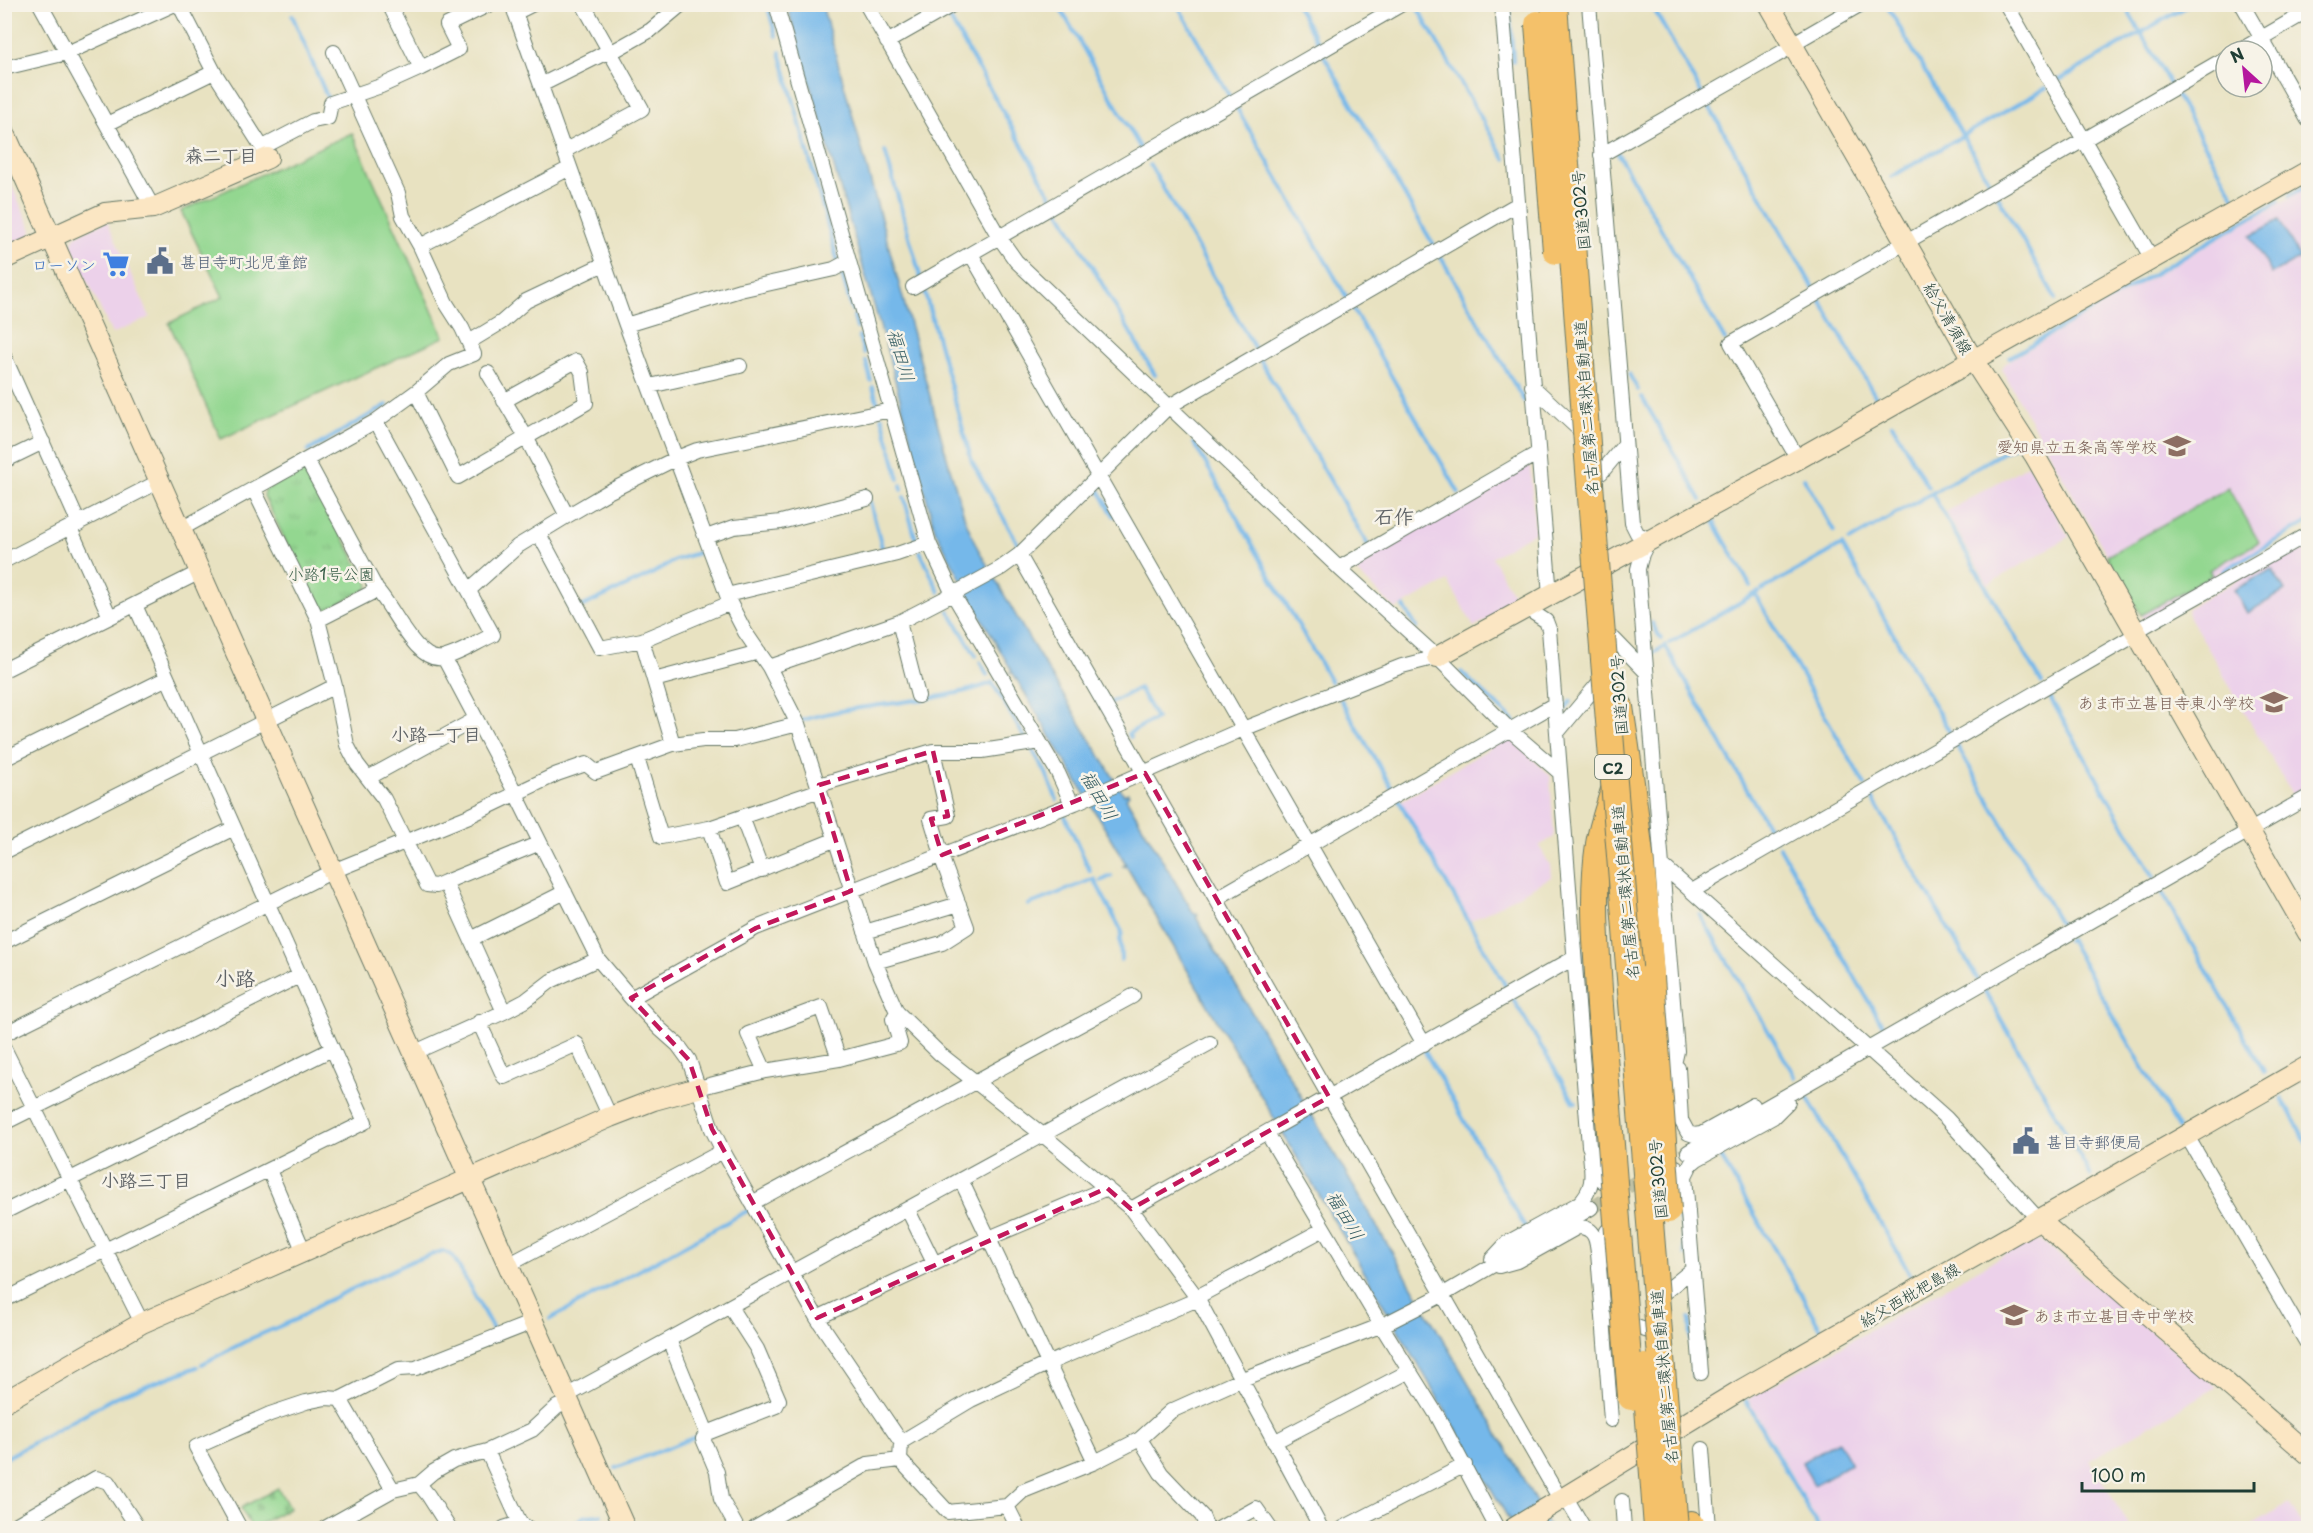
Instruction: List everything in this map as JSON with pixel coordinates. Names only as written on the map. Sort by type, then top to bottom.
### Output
[{"type":"highway","name":"名古屋第二環状自動車道","points":[[1537,4],[1626,1101],[1657,1528]]},
{"type":"highway","name":"名古屋第二環状自動車道","points":[[1554,4],[1595,550],[1676,1528]]},
{"type":"highway","name":"国道302号","points":[[1563,4],[1684,1528]]},
{"type":"highway","points":[[1620,707],[1637,814],[1691,1528]]},
{"type":"highway","points":[[1623,760],[1600,840],[1597,866],[1596,934],[1641,1528]]},
{"type":"street","points":[[40,4],[153,208]]},
{"type":"street","points":[[4,68],[67,53],[177,4],[214,72],[265,152]]},
{"type":"street","points":[[389,4],[421,68]]},
{"type":"street","points":[[4,259],[105,213],[153,208],[265,152],[313,122],[328,118],[331,103],[381,86],[459,49],[447,25],[490,4]]},
{"type":"street","points":[[533,4],[513,9],[626,325],[729,599],[745,632],[769,667],[798,724],[875,962],[897,1012],[940,1054],[1043,1135],[1131,1209],[1197,1298],[1321,1528]]},
{"type":"street","points":[[564,151],[642,109],[583,4]]},
{"type":"street","points":[[541,85],[651,30],[682,4]]},
{"type":"street","points":[[776,4],[929,543],[955,593],[1075,803]]},
{"type":"street","points":[[866,4],[999,237],[1016,261],[1339,568],[1437,657],[1510,730],[1559,772]]},
{"type":"street","points":[[887,42],[954,4]]},
{"type":"street","points":[[913,287],[1402,4]]},
{"type":"street","points":[[1502,4],[1550,595]]},
{"type":"street","points":[[1589,4],[1632,523],[1637,533],[1649,540]]},
{"type":"street","name":"給父清須線","points":[[1769,4],[1973,360],[2308,171]]},
{"type":"street","points":[[1601,155],[1861,4]]},
{"type":"street","points":[[2006,4],[2152,259]]},
{"type":"street","points":[[2242,4],[2308,120]]},
{"type":"street","points":[[2262,38],[2308,11]]},
{"type":"street","points":[[181,529],[376,421],[449,364],[474,354],[403,216],[398,193],[334,52]]},
{"type":"street","points":[[1798,459],[1731,343],[2214,65]]},
{"type":"street","points":[[107,124],[214,72]]},
{"type":"street","points":[[4,131],[625,1528]]},
{"type":"street","points":[[420,246],[570,168]]},
{"type":"street","points":[[769,667],[898,622],[1001,568],[1019,555],[1168,407],[1518,204]]},
{"type":"street","points":[[971,254],[1424,1044]]},
{"type":"street","points":[[626,325],[740,290],[834,269],[849,261]]},
{"type":"street","points":[[469,342],[502,322],[526,301],[604,264]]},
{"type":"street","points":[[631,998],[756,928],[1075,803],[1243,729],[1402,666],[1437,657],[1973,360],[2035,456],[2308,933]]},
{"type":"street","points":[[6,361],[43,442],[110,617]]},
{"type":"street","points":[[416,392],[458,477],[586,403],[582,372],[576,361],[504,401]]},
{"type":"street","points":[[650,387],[740,366]]},
{"type":"street","points":[[488,373],[526,437],[567,516]]},
{"type":"street","points":[[1532,386],[1600,461],[1625,444]]},
{"type":"street","points":[[470,590],[518,546],[608,492],[677,458],[697,450],[891,410]]},
{"type":"street","points":[[307,460],[377,590],[386,599],[421,651],[433,659],[444,658],[493,635],[376,421]]},
{"type":"street","points":[[4,461],[43,442]]},
{"type":"street","points":[[1339,568],[1538,453]]},
{"type":"street","points":[[4,561],[160,481]]},
{"type":"street","points":[[254,490],[318,620],[347,745],[384,799],[427,885],[436,886],[540,843]]},
{"type":"street","points":[[706,537],[734,527],[781,522],[867,499]]},
{"type":"street","points":[[539,534],[600,648],[642,640],[729,599],[897,554],[929,543]]},
{"type":"street","points":[[1692,891],[2308,534]]},
{"type":"street","points":[[1649,540],[1638,569],[1681,1120],[1684,1128],[1694,1135],[1701,1134],[1761,1101],[1800,1089]]},
{"type":"street","points":[[1019,555],[1559,1500],[1584,1528]]},
{"type":"street","points":[[4,670],[200,572]]},
{"type":"street","points":[[318,620],[377,590]]},
{"type":"street","points":[[4,1300],[365,1122],[135,605]]},
{"type":"street","points":[[1480,1271],[1507,1243],[1578,1204],[1586,1197],[1592,1180],[1555,704],[1546,621],[1526,608]]},
{"type":"street","points":[[898,622],[918,696]]},
{"type":"street","points":[[642,640],[673,744]]},
{"type":"street","points":[[1557,732],[1615,651],[1646,672]]},
{"type":"street","points":[[654,680],[759,652]]},
{"type":"street","points":[[444,658],[516,794],[598,959],[689,1060],[712,1129],[817,1318],[901,1442],[900,1460],[948,1512],[1007,1506],[1023,1491],[1095,1462],[1140,1439],[1171,1411],[1240,1380],[1383,1325],[1442,1295],[1591,1208]]},
{"type":"street","points":[[4,759],[167,678]]},
{"type":"street","points":[[4,852],[335,686]]},
{"type":"street","points":[[1217,898],[1555,704]]},
{"type":"street","points":[[368,778],[476,719]]},
{"type":"street","points":[[4,1034],[333,871],[516,794],[557,774],[586,764],[596,772],[673,744],[703,740],[735,740],[798,724]]},
{"type":"street","points":[[638,758],[661,837],[709,828],[933,751],[982,751],[1040,742]]},
{"type":"street","points":[[875,962],[942,943],[967,927],[931,819],[948,816],[933,751]]},
{"type":"street","points":[[1688,1152],[2308,797]]},
{"type":"street","points":[[742,817],[762,870]]},
{"type":"street","points":[[4,942],[234,828]]},
{"type":"street","points":[[709,828],[727,883],[834,840]]},
{"type":"street","points":[[1662,865],[1946,1118],[2039,1220],[2308,1455]]},
{"type":"street","points":[[445,882],[504,1012]]},
{"type":"street","points":[[471,939],[564,892]]},
{"type":"street","points":[[865,932],[958,904]]},
{"type":"street","points":[[1131,1209],[1574,958]]},
{"type":"street","points":[[413,1053],[504,1012],[525,1001],[551,981],[598,959]]},
{"type":"street","points":[[4,1123],[299,976]]},
{"type":"street","points":[[752,1203],[1133,996]]},
{"type":"street","points":[[765,1071],[748,1034],[821,1006],[838,1059]]},
{"type":"street","points":[[4,1402],[142,1323],[610,1116],[654,1100],[765,1071],[838,1059],[900,1043],[893,1019],[897,1012]]},
{"type":"street","points":[[479,1022],[504,1077],[577,1044],[610,1116]]},
{"type":"street","points":[[331,1527],[393,1490],[418,1484],[454,1460],[488,1451],[532,1430],[567,1399],[669,1340],[1210,1043]]},
{"type":"street","points":[[4,1048],[142,1323]]},
{"type":"street","points":[[4,1212],[332,1049]]},
{"type":"street","points":[[1677,1051],[1669,1087],[1677,1177],[1688,1211]]},
{"type":"street","name":"給父西枇杷島線","points":[[1514,1528],[1677,1429],[2308,1066]]},
{"type":"street","points":[[1701,1374],[1685,1176],[1691,1164],[1773,1117],[1800,1089]]},
{"type":"street","points":[[1269,1132],[1324,1229],[1438,1416],[1497,1528]]},
{"type":"street","points":[[2187,1136],[2308,1346]]},
{"type":"street","points":[[1589,1146],[1603,1173],[1608,1245],[1599,1267]]},
{"type":"street","points":[[508,1265],[723,1150]]},
{"type":"street","points":[[268,1170],[304,1252]]},
{"type":"street","points":[[961,1180],[1095,1462]]},
{"type":"street","points":[[817,1318],[989,1238],[1107,1188]]},
{"type":"street","points":[[908,1210],[934,1263]]},
{"type":"street","points":[[1480,1271],[1517,1261],[1578,1227],[1585,1227],[1592,1232],[1597,1239],[1611,1420]]},
{"type":"street","points":[[901,1442],[971,1400],[1197,1298],[1324,1229]]},
{"type":"street","points":[[1666,1291],[1693,1269]]},
{"type":"street","points":[[730,1307],[757,1349],[778,1400],[776,1406],[707,1433],[703,1439],[717,1472],[721,1499],[737,1528]]},
{"type":"street","points":[[1603,1317],[1669,1338]]},
{"type":"street","points":[[240,1528],[196,1447],[270,1414],[306,1402],[326,1398],[340,1400],[399,1369],[416,1368],[533,1322]]},
{"type":"street","points":[[669,1340],[707,1433]]},
{"type":"street","points":[[1274,1442],[1404,1374]]},
{"type":"street","points":[[340,1400],[393,1490]]},
{"type":"street","points":[[1140,1439],[1161,1473],[1202,1516],[1206,1528]]},
{"type":"street","points":[[1703,1449],[1709,1528]]},
{"type":"street","points":[[488,1451],[524,1526],[504,1528]]},
{"type":"street","points":[[755,1528],[868,1464],[900,1460]]},
{"type":"street","points":[[1343,1528],[1465,1465]]},
{"type":"street","points":[[10,1528],[96,1478],[108,1482],[138,1528]]},
{"type":"street","points":[[418,1484],[428,1495],[449,1528]]},
{"type":"street","points":[[1622,1501],[1624,1528]]},
{"type":"street","points":[[1007,1506],[1018,1528]]},
{"type":"street","points":[[1220,1528],[1256,1508],[1270,1528]]},
{"type":"highlighted area","points":[[933,751],[948,816],[931,819],[942,855],[1145,773],[1329,1097],[1131,1209],[1107,1188],[817,1318],[712,1129],[689,1060],[631,998],[756,928],[851,891],[819,785]]},
{"type":"shaded area","points":[[4,169],[32,230],[30,236],[5,248]]},
{"type":"shaded area","name":"愛知県立五条高等学校","points":[[2308,187],[2308,521],[2217,573],[2220,579],[2144,620],[2002,370],[2010,360]]},
{"type":"shaded area","points":[[107,221],[150,317],[112,334],[71,245],[75,236]]},
{"type":"shaded area","points":[[1526,465],[1530,467],[1535,532],[1492,557],[1517,602],[1474,627],[1448,581],[1396,609],[1351,567]]},
{"type":"shaded area","points":[[2028,465],[2069,537],[1988,584],[1946,512]]},
{"type":"shaded area","name":"あま市立甚目寺東小学校","points":[[2308,540],[2308,793],[2294,798],[2187,612],[2188,608]]},
{"type":"shaded area","points":[[1509,737],[1550,775],[1554,837],[1539,846],[1550,865],[1551,877],[1471,921],[1401,801]]},
{"type":"shaded area","name":"あま市立甚目寺中学校","points":[[2028,1241],[2043,1242],[2217,1387],[2090,1460],[2130,1528],[1822,1528],[1748,1399]]},
{"type":"shaded area","points":[[2289,1503],[2303,1526],[2299,1528],[2246,1528]]},
{"type":"green space","points":[[352,133],[444,337],[221,439],[169,323],[223,297],[181,211]]},
{"type":"green space","name":"小路1号公園","points":[[302,469],[306,470],[369,585],[367,589],[324,611],[318,609],[264,496],[265,490]]},
{"type":"green space","points":[[2228,488],[2259,542],[2209,570],[2212,575],[2141,615],[2107,556]]},
{"type":"green space","points":[[278,1488],[289,1508],[252,1528],[241,1508]]},
{"type":"water","name":"福田川","points":[[787,5],[822,5],[949,465],[965,519],[976,545],[1031,642],[1124,795],[1128,793],[1126,798],[1194,914],[1197,913],[1196,917],[1507,1449],[1550,1528],[1514,1528],[1127,867],[1123,866],[1126,864],[1013,673],[1009,673],[1012,671],[935,530],[887,350]]},
{"type":"water","points":[[2279,220],[2300,258],[2272,274],[2250,236]]},
{"type":"water","points":[[2272,569],[2285,591],[2247,613],[2234,590]]},
{"type":"water","points":[[1838,1441],[1851,1464],[1814,1485],[1802,1462]]},
{"type":"waterway","points":[[767,4],[776,36]]},
{"type":"waterway","points":[[1058,4],[1142,151]]},
{"type":"waterway","points":[[1177,4],[1231,99]]},
{"type":"waterway","points":[[1296,4],[1320,46]]},
{"type":"waterway","points":[[1415,4],[1505,159]]},
{"type":"waterway","points":[[1509,4],[1513,61]]},
{"type":"waterway","points":[[1651,4],[1702,94]]},
{"type":"waterway","points":[[1862,11],[1873,4]]},
{"type":"waterway","points":[[1886,4],[1993,188]]},
{"type":"waterway","points":[[2124,4],[2171,86]]},
{"type":"waterway","points":[[2056,82],[2190,4]]},
{"type":"waterway","points":[[947,14],[1054,201]]},
{"type":"waterway","points":[[292,15],[328,99]]},
{"type":"waterway","points":[[780,52],[838,262]]},
{"type":"waterway","points":[[1323,54],[1434,246]]},
{"type":"waterway","points":[[1891,177],[2046,88]]},
{"type":"waterway","points":[[2175,93],[2235,198]]},
{"type":"waterway","points":[[1706,101],[1814,289]]},
{"type":"waterway","points":[[1235,105],[1347,298]]},
{"type":"waterway","points":[[2304,123],[2308,131]]},
{"type":"waterway","points":[[885,151],[921,279]]},
{"type":"waterway","points":[[1617,152],[1725,340]]},
{"type":"waterway","points":[[1150,165],[1255,349]]},
{"type":"waterway","points":[[2290,195],[2308,185]]},
{"type":"waterway","points":[[1998,196],[2056,299]]},
{"type":"waterway","points":[[2010,357],[2279,201]]},
{"type":"waterway","points":[[1058,208],[1155,375]]},
{"type":"waterway","points":[[1439,254],[1524,401]]},
{"type":"waterway","points":[[841,271],[852,310]]},
{"type":"waterway","points":[[923,286],[972,462],[1018,544]]},
{"type":"waterway","points":[[1819,298],[1878,401]]},
{"type":"waterway","points":[[1351,306],[1459,493]]},
{"type":"waterway","points":[[854,316],[857,328]]},
{"type":"waterway","points":[[859,336],[864,353]]},
{"type":"waterway","points":[[1259,358],[1369,547]]},
{"type":"waterway","points":[[866,361],[871,381]]},
{"type":"waterway","points":[[1629,374],[1638,390]]},
{"type":"waterway","points":[[873,387],[879,408]]},
{"type":"waterway","points":[[1642,397],[1701,500]]},
{"type":"waterway","points":[[308,451],[387,405]]},
{"type":"waterway","points":[[882,417],[890,446]]},
{"type":"waterway","points":[[1892,424],[1928,487]]},
{"type":"waterway","points":[[1194,443],[1331,682]]},
{"type":"waterway","points":[[1849,541],[2017,444],[2019,447]]},
{"type":"waterway","points":[[891,450],[899,479]]},
{"type":"waterway","points":[[1804,478],[1834,531]]},
{"type":"waterway","points":[[901,485],[902,490]]},
{"type":"waterway","points":[[1095,487],[1096,485],[1114,516]]},
{"type":"waterway","points":[[1932,494],[2042,683]]},
{"type":"waterway","points":[[904,497],[917,543]]},
{"type":"waterway","points":[[870,502],[884,555]]},
{"type":"waterway","points":[[1714,522],[1751,587]]},
{"type":"waterway","points":[[2223,571],[2308,522]]},
{"type":"waterway","points":[[1762,590],[1842,545],[1952,736]]},
{"type":"waterway","points":[[583,606],[650,575],[675,560],[704,551]]},
{"type":"waterway","points":[[920,551],[939,592]]},
{"type":"waterway","points":[[1670,643],[1758,592]]},
{"type":"waterway","points":[[1755,594],[1865,785]]},
{"type":"waterway","points":[[1404,607],[1417,628]]},
{"type":"waterway","points":[[949,611],[976,656]]},
{"type":"waterway","points":[[1652,623],[1661,639]]},
{"type":"waterway","points":[[1665,645],[1775,839]]},
{"type":"waterway","points":[[1653,653],[1666,646]]},
{"type":"waterway","points":[[980,662],[987,675]]},
{"type":"waterway","points":[[1461,672],[1515,722]]},
{"type":"waterway","points":[[992,682],[1026,740]]},
{"type":"waterway","points":[[803,720],[850,709],[946,695],[992,683]]},
{"type":"waterway","points":[[1110,703],[1139,688],[1156,718],[1128,734],[1130,737]]},
{"type":"waterway","points":[[2048,694],[2154,877]]},
{"type":"waterway","points":[[1341,700],[1393,790]]},
{"type":"waterway","points":[[1562,714],[1571,701]]},
{"type":"waterway","points":[[1956,744],[2065,932]]},
{"type":"waterway","points":[[1032,749],[1046,773],[1057,800]]},
{"type":"waterway","points":[[1870,794],[1978,980]]},
{"type":"waterway","points":[[1398,799],[1508,990]]},
{"type":"waterway","points":[[1065,816],[1090,871]]},
{"type":"waterway","points":[[1779,846],[1887,1033]]},
{"type":"waterway","points":[[1101,881],[1111,876]]},
{"type":"waterway","points":[[1028,905],[1094,879],[1122,932],[1121,960]]},
{"type":"waterway","points":[[2159,887],[2264,1071]]},
{"type":"waterway","points":[[1700,915],[1796,1078]]},
{"type":"waterway","points":[[1579,930],[1593,1111]]},
{"type":"waterway","points":[[2303,938],[2308,948]]},
{"type":"waterway","points":[[2067,940],[2069,939],[2178,1128]]},
{"type":"waterway","points":[[1983,988],[2091,1176]]},
{"type":"waterway","points":[[1512,997],[1576,1102]]},
{"type":"waterway","points":[[1424,1050],[1525,1227]]},
{"type":"waterway","points":[[1806,1095],[1913,1279]]},
{"type":"waterway","points":[[2282,1098],[2308,1145]]},
{"type":"waterway","points":[[1718,1152],[1821,1329]]},
{"type":"waterway","points":[[550,1319],[749,1210]]},
{"type":"waterway","points":[[1677,1216],[1682,1222],[1685,1255]]},
{"type":"waterway","points":[[202,1364],[252,1338],[297,1319],[320,1304],[412,1261],[443,1251],[453,1256],[495,1333]]},
{"type":"waterway","points":[[1690,1319],[1693,1375]]},
{"type":"waterway","points":[[4,1459],[115,1397],[197,1367]]},
{"type":"waterway","points":[[1746,1401],[1819,1528]]},
{"type":"waterway","points":[[616,1468],[698,1436]]},
{"type":"waterway","points":[[568,1528],[585,1516],[601,1515]]},
{"type":"tunnel","points":[[1591,1208],[1688,1152]]},
{"type":"place","name":"甚目寺町北児童館","points":[[160,261]]},
{"type":"place","name":"ローソン","points":[[116,264]]},
{"type":"place","name":"愛知県立五条高等学校","points":[[2177,446]]},
{"type":"place","name":"あま市立甚目寺東小学校","points":[[2274,702]]},
{"type":"place","name":"甚目寺郵便局","points":[[2026,1141]]},
{"type":"place","name":"あま市立甚目寺中学校","points":[[2014,1315]]},
{"type":"district","name":"森二丁目","points":[[221,154]]},
{"type":"district","name":"石作","points":[[1394,516]]},
{"type":"district","name":"小路一丁目","points":[[436,733]]},
{"type":"district","name":"小路","points":[[235,978]]},
{"type":"district","name":"小路三丁目","points":[[146,1179]]}]
